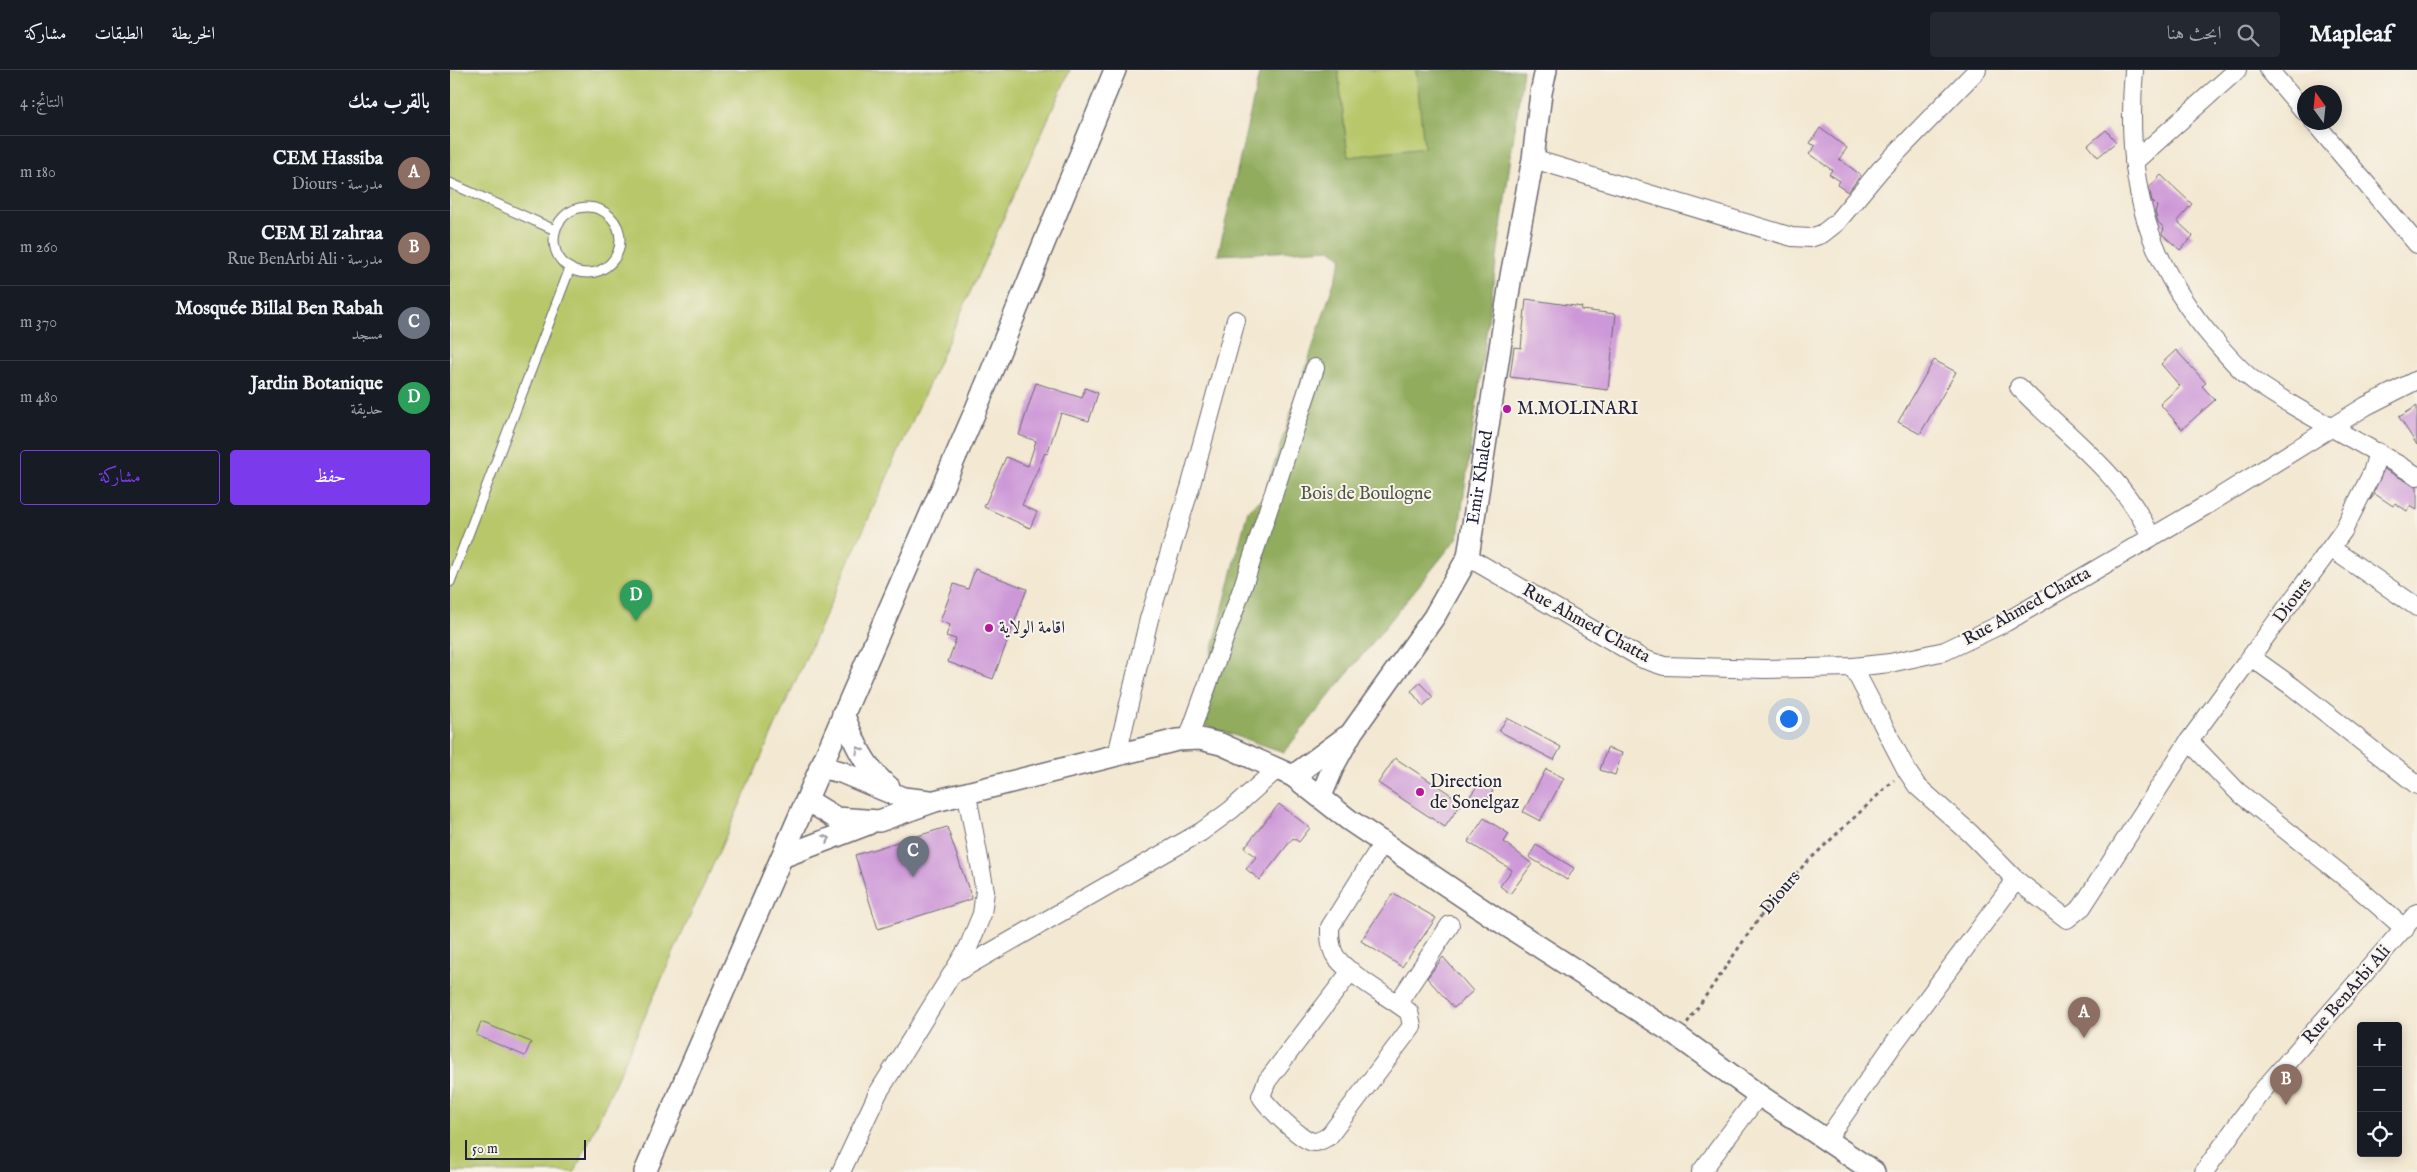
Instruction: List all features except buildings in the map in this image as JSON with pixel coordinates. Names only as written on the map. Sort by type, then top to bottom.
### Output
[{"type":"street","points":[[644,1172],[974,414],[1115,70]]},
{"type":"street","name":"Emir Khaled","points":[[1352,732],[1434,617],[1468,557],[1510,276],[1533,159],[1541,93],[1546,70]]},
{"type":"street","points":[[1533,159],[1792,237],[1810,238],[1822,234],[1836,223],[1880,170],[1977,70]]},
{"type":"street","points":[[2134,70],[2134,162],[2140,204],[2151,238],[2173,284],[2193,317],[2226,354],[2255,382],[2417,476]]},
{"type":"street","points":[[2134,162],[2237,70]]},
{"type":"street","points":[[2269,70],[2297,103]]},
{"type":"street","points":[[2321,130],[2417,244]]},
{"type":"street","points":[[1117,755],[1149,619],[1190,488],[1236,320]]},
{"type":"street","points":[[1188,739],[1242,589],[1315,368]]},
{"type":"street","name":"Rue Ahmed Chatta","points":[[1468,557],[1643,659],[1664,666],[1765,669],[1853,667],[1900,661],[1945,651],[2006,622],[2205,506],[2366,406],[2417,380]]},
{"type":"street","points":[[2019,386],[2110,474],[2144,521],[2151,537]]},
{"type":"street","name":"Diours","points":[[1853,667],[1907,771],[1917,786],[1970,833],[2016,880],[2059,915],[2067,919],[2071,918],[2082,907],[2189,742],[2332,549],[2362,497],[2372,474],[2378,452]]},
{"type":"street","points":[[2332,549],[2417,607]]},
{"type":"street","points":[[2251,657],[2293,687],[2417,785]]},
{"type":"street","points":[[843,713],[851,734],[868,765],[884,784],[903,798]]},
{"type":"street","points":[[951,976],[1201,832],[1285,772],[1352,732]]},
{"type":"street","points":[[1321,796],[1334,765],[1352,732]]},
{"type":"street","points":[[782,857],[935,801],[967,795],[1117,755],[1188,739],[1221,744],[1285,772],[1321,796],[1349,820],[1384,841],[1498,920],[1676,1035],[1758,1095],[1874,1172]]},
{"type":"street","points":[[2189,742],[2237,791],[2358,887],[2405,929]]},
{"type":"street","points":[[820,767],[842,772],[903,798],[935,801]]},
{"type":"street","points":[[841,1172],[878,1093],[968,948],[982,914],[985,891],[967,795]]},
{"type":"street","points":[[807,800],[836,818],[879,820]]},
{"type":"street","points":[[1351,971],[1267,1081],[1261,1096],[1274,1112],[1310,1141],[1318,1142],[1329,1136],[1412,1026],[1409,1012],[1351,971],[1335,956],[1330,941],[1330,927],[1384,841]]},
{"type":"street","points":[[1827,1140],[1895,1042],[2016,880]]},
{"type":"street","name":"Rue BenArbi Ali","points":[[2204,1172],[2257,1098],[2417,913]]},
{"type":"street","points":[[1398,1003],[1450,925]]},
{"type":"street","points":[[1701,1172],[1758,1095]]},
{"type":"lane","points":[[450,183],[555,230]]},
{"type":"lane","points":[[589,206],[600,208],[609,214],[618,228],[620,244],[611,263],[602,270],[591,273],[580,272],[570,268],[561,261],[556,252],[555,230],[568,212],[589,206]]},
{"type":"lane","points":[[450,582],[570,268]]},
{"type":"path","name":"Diours","points":[[1676,1035],[1698,1009],[1771,901],[1804,865],[1893,781],[1907,771]]},
{"type":"green space","points":[[450,70],[1070,70],[575,1172],[450,1172]]},
{"type":"green space","name":"Bois de Boulogne","points":[[1260,70],[1338,70],[1348,157],[1424,148],[1416,70],[1523,70],[1458,537],[1284,752],[1194,722],[1248,510],[1263,498],[1342,258],[1331,249],[1218,255]]},
{"type":"green space","points":[[1338,70],[1416,70],[1425,149],[1348,157]]},
{"type":"place","name":"M.MOLINARI","points":[[1507,409]]},
{"type":"place","name":"Jardin Botanique","points":[[636,621]]},
{"type":"place","name":"اقامة الولاية","points":[[989,628]]},
{"type":"place","name":"Direction de Sonelgaz","points":[[1420,792]]},
{"type":"place","name":"Mosquée Billal Ben Rabah","points":[[913,877]]},
{"type":"place","name":"CEM Hassiba","points":[[2084,1038]]},
{"type":"place","name":"CEM El zahraa","points":[[2286,1105]]}]
